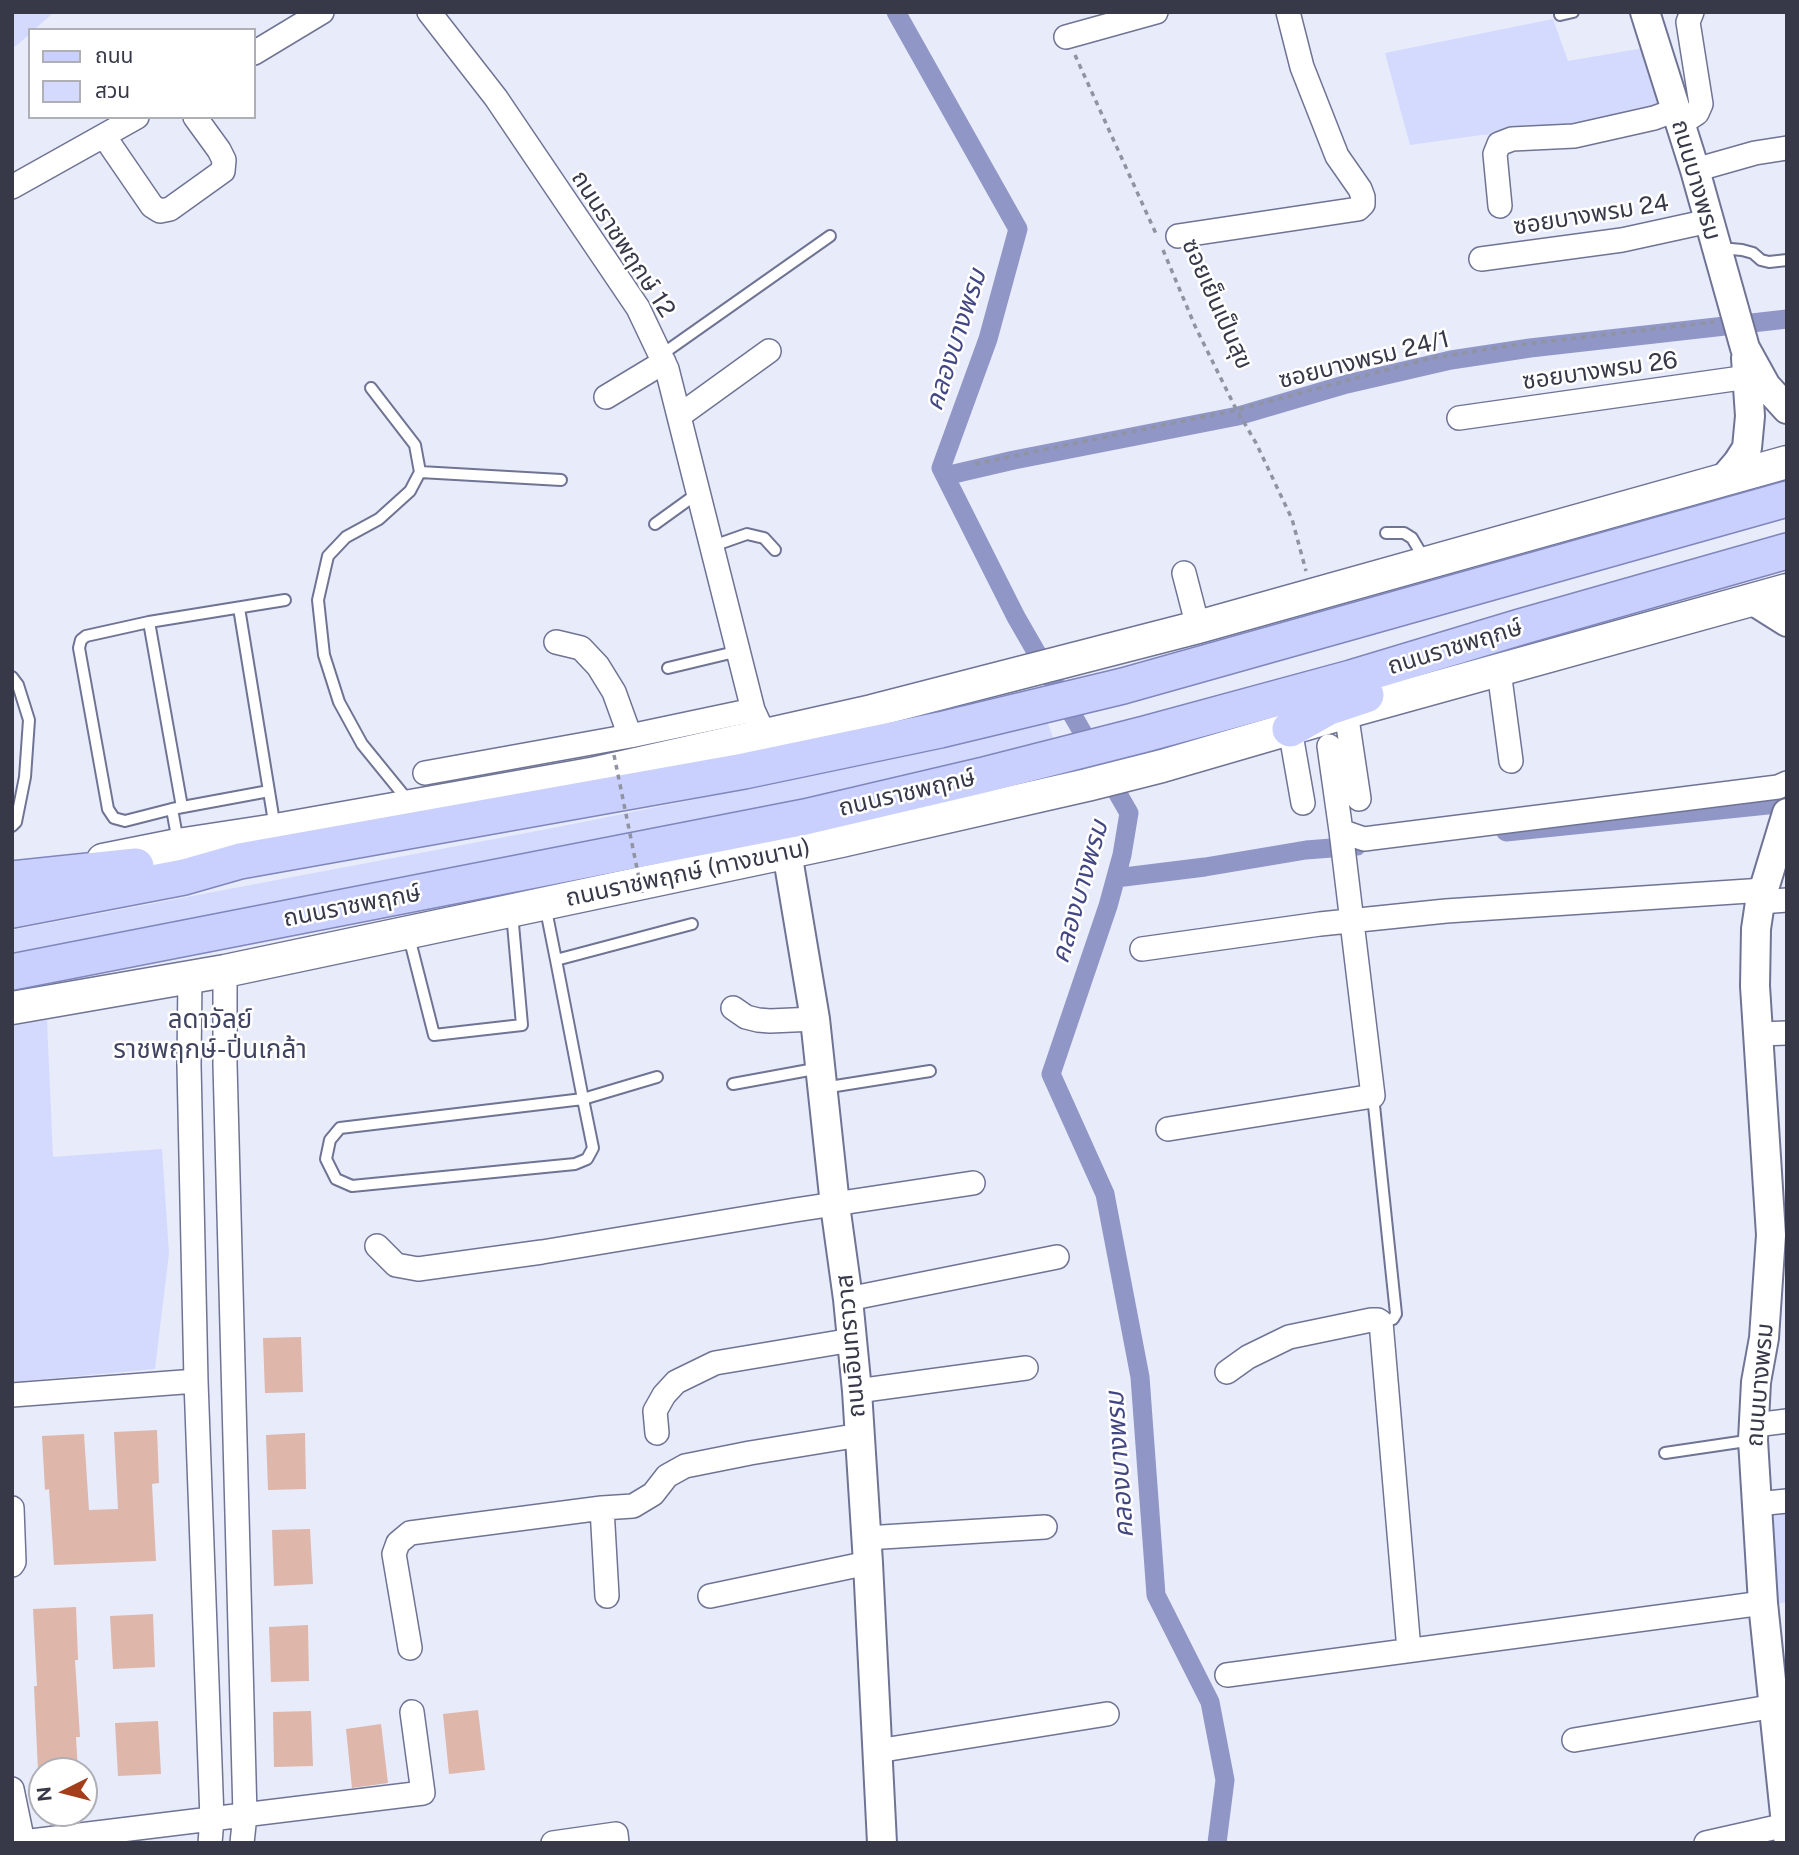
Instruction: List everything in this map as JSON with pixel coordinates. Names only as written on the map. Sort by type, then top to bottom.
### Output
[{"type":"main road","points":[[12,878],[178,845],[591,774],[760,723],[1004,678],[1311,596],[1787,463]]},
{"type":"main road","name":"ถนนราชพฤกษ์","points":[[12,910],[184,877],[240,861],[744,771],[940,730],[1124,686],[1787,499]]},
{"type":"main road","name":"ถนนราชพฤกษ์","points":[[12,972],[805,817],[984,775],[1351,678],[1787,551]]},
{"type":"main road","name":"ถนนราชพฤกษ์","points":[[1352,710],[1787,590]]},
{"type":"main road","points":[[1290,729],[1327,708],[1493,651],[1520,627]]},
{"type":"main road","name":"ถนนราชพฤกษ์ (ทางขนาน)","points":[[12,1009],[225,971],[787,852],[1087,785],[1162,766],[1352,710]]},
{"type":"main road","points":[[12,878],[172,862],[240,861]]},
{"type":"main road","points":[[12,990],[209,948],[233,930]]},
{"type":"street","points":[[256,52],[322,12]]},
{"type":"street","name":"ถนนราชพฤกษ์ 12","points":[[429,12],[496,98],[631,297],[662,358],[760,723]]},
{"type":"street","points":[[1066,37],[1156,12]]},
{"type":"street","points":[[1178,236],[1358,209],[1363,204],[1360,189],[1336,156],[1302,67],[1288,12]]},
{"type":"street","name":"ถนนบางพรม","points":[[1644,12],[1695,170],[1748,377],[1750,416],[1747,448],[1721,482]]},
{"type":"street","points":[[1500,206],[1495,154],[1499,144],[1512,139],[1574,135],[1654,118],[1697,113],[1701,104],[1688,22],[1692,12]]},
{"type":"street","points":[[12,187],[134,119]]},
{"type":"street","points":[[104,136],[152,206],[160,211],[170,209],[223,171],[224,160],[219,150],[196,119]]},
{"type":"street","points":[[1695,170],[1755,153],[1787,148]]},
{"type":"street","name":"ซอยบางพรม 24","points":[[1480,259],[1622,240],[1709,221]]},
{"type":"street","name":"ถนนบางพรม","points":[[1737,329],[1766,386],[1787,409]]},
{"type":"street","points":[[679,416],[769,351]]},
{"type":"street","points":[[606,397],[662,358]]},
{"type":"street","name":"ซอยบางพรม 26","points":[[1459,418],[1748,377]]},
{"type":"street","points":[[1184,573],[1198,626]]},
{"type":"street","points":[[1752,600],[1787,622]]},
{"type":"street","points":[[556,642],[581,648],[598,666],[614,692],[630,736]]},
{"type":"street","points":[[1499,671],[1511,761]]},
{"type":"street","points":[[1352,710],[1359,799]]},
{"type":"street","points":[[425,773],[630,736],[760,723]]},
{"type":"street","points":[[1290,729],[1303,803]]},
{"type":"street","points":[[1168,1129],[1373,1096],[1329,746]]},
{"type":"street","points":[[1342,839],[1364,839],[1778,787],[1787,783]]},
{"type":"street","name":"ถนนบางพรม","points":[[1784,822],[1770,897],[1756,929],[1755,986],[1771,1235],[1764,1338],[1756,1382],[1754,1432],[1763,1602],[1780,1705],[1786,1830]]},
{"type":"street","name":"ถนนอินทราวาส","points":[[787,852],[815,1019],[857,1391],[882,1843]]},
{"type":"street","points":[[1142,949],[1446,911],[1770,897]]},
{"type":"street","points":[[225,971],[225,1064],[245,1815],[242,1843]]},
{"type":"street","points":[[190,976],[189,1065],[196,1381],[212,1819],[210,1843]]},
{"type":"street","points":[[733,1008],[746,1017],[758,1020],[815,1019]]},
{"type":"street","points":[[1759,1034],[1787,1032]]},
{"type":"street","points":[[377,1246],[396,1265],[418,1269],[542,1252],[973,1183]]},
{"type":"street","points":[[848,1300],[1057,1257]]},
{"type":"street","points":[[1227,1372],[1248,1357],[1289,1337],[1371,1320],[1381,1322],[1409,1650]]},
{"type":"street","points":[[657,1433],[655,1411],[664,1395],[676,1382],[715,1363],[852,1340]]},
{"type":"street","points":[[857,1391],[1026,1368]]},
{"type":"street","points":[[12,1395],[196,1381]]},
{"type":"street","points":[[1754,1432],[1787,1421]]},
{"type":"street","points":[[410,1648],[394,1554],[398,1542],[410,1533],[633,1506],[653,1494],[667,1476],[685,1466],[859,1436]]},
{"type":"street","points":[[1756,1504],[1787,1501]]},
{"type":"street","points":[[12,1508],[12,1565]]},
{"type":"street","points":[[601,1508],[607,1597]]},
{"type":"street","points":[[710,1596],[867,1551],[1045,1527]]},
{"type":"street","points":[[1227,1675],[1763,1602]]},
{"type":"street","points":[[1574,1740],[1780,1705]]},
{"type":"street","points":[[12,1789],[23,1843],[423,1793],[412,1712]]},
{"type":"street","points":[[877,1751],[1107,1714]]},
{"type":"street","points":[[1706,1843],[1786,1830]]},
{"type":"street","points":[[553,1843],[616,1834],[617,1843]]},
{"type":"lane","points":[[1560,15],[1573,12]]},
{"type":"lane","points":[[662,358],[830,236]]},
{"type":"lane","points":[[1717,252],[1742,250],[1769,262],[1787,260]]},
{"type":"lane","points":[[371,388],[415,445],[420,471],[410,491],[379,519],[346,537],[328,556],[318,600],[324,655],[339,702],[362,744],[412,805]]},
{"type":"lane","points":[[420,471],[561,480]]},
{"type":"lane","points":[[655,524],[699,492]]},
{"type":"lane","points":[[1386,533],[1404,533],[1412,538],[1427,564]]},
{"type":"lane","points":[[713,546],[747,534],[764,538],[775,550]]},
{"type":"lane","points":[[269,791],[177,808],[125,821],[114,818],[108,809],[79,648],[81,640],[86,636],[149,622],[285,600]]},
{"type":"lane","points":[[239,608],[276,830]]},
{"type":"lane","points":[[149,622],[177,808],[178,845]]},
{"type":"lane","points":[[668,668],[739,651]]},
{"type":"lane","points":[[12,677],[18,685],[29,720],[25,777],[16,822],[12,826]]},
{"type":"lane","points":[[545,903],[583,1099],[593,1148],[587,1159],[575,1164],[352,1186],[336,1179],[327,1159],[330,1140],[340,1128],[583,1099],[657,1077]]},
{"type":"lane","points":[[407,932],[434,1035],[522,1025],[512,910]]},
{"type":"lane","points":[[556,960],[692,924]]},
{"type":"lane","points":[[733,1084],[930,1071]]},
{"type":"lane","points":[[1373,1096],[1396,1314],[1393,1319],[1381,1322]]},
{"type":"lane","points":[[1665,1453],[1754,1432]]},
{"type":"path","name":"ซอยเย็นเป็นสุข","points":[[1066,37],[1195,326],[1292,519],[1303,554],[1311,596]]},
{"type":"path","name":"ซอยบางพรม 24/1","points":[[975,464],[1237,411],[1432,358],[1508,346],[1737,329]]},
{"type":"path","points":[[614,755],[642,893]]},
{"type":"green space","points":[[12,12],[54,12],[36,28],[28,28],[28,36],[12,49]]},
{"type":"green space","points":[[1553,19],[1568,61],[1644,48],[1661,108],[1566,133],[1481,135],[1410,145],[1385,53]]},
{"type":"green space","points":[[1047,721],[1054,740],[754,812],[12,955],[12,930],[563,826],[869,764]]},
{"type":"green space","points":[[47,1020],[53,1157],[162,1149],[169,1253],[155,1369],[12,1382],[12,1026]]},
{"type":"green space","points":[[1787,1508],[1787,1602],[1776,1604],[1770,1510]]},
{"type":"building","points":[[301,1337],[303,1392],[265,1393],[263,1338]]},
{"type":"building","points":[[157,1430],[159,1483],[152,1484],[156,1561],[54,1565],[42,1436],[84,1434],[89,1510],[118,1509],[114,1432]]},
{"type":"building","points":[[305,1433],[306,1489],[268,1490],[266,1435]]},
{"type":"building","points":[[310,1529],[313,1584],[274,1586],[272,1530]]},
{"type":"building","points":[[76,1607],[78,1660],[75,1660],[80,1737],[76,1737],[77,1757],[37,1757],[33,1609]]},
{"type":"building","points":[[153,1614],[155,1667],[113,1669],[110,1616]]},
{"type":"building","points":[[308,1625],[309,1681],[271,1682],[269,1627]]},
{"type":"building","points":[[478,1710],[485,1770],[449,1774],[443,1714]]},
{"type":"building","points":[[311,1711],[313,1766],[274,1767],[273,1712]]},
{"type":"building","points":[[158,1721],[161,1774],[118,1776],[115,1723]]},
{"type":"building","points":[[381,1724],[388,1783],[352,1788],[346,1729]]},
{"type":"waterway","name":"คลองบางพรม","points":[[896,12],[1018,229],[988,339],[941,468],[1016,617],[1129,813],[1122,855],[1108,906],[1051,1074],[1105,1194],[1140,1377],[1156,1595],[1210,1702],[1225,1780],[1217,1843]]},
{"type":"waterway","points":[[945,476],[1238,416],[1347,384],[1451,360],[1530,348],[1787,319]]},
{"type":"waterway","points":[[1506,832],[1787,803]]},
{"type":"waterway","points":[[1116,878],[1306,850],[1357,846]]},
{"type":"district","name":"ลดาวัลย์ ราชพฤกษ์-ปิ่นเกล้า","points":[[210,1035]]}]
